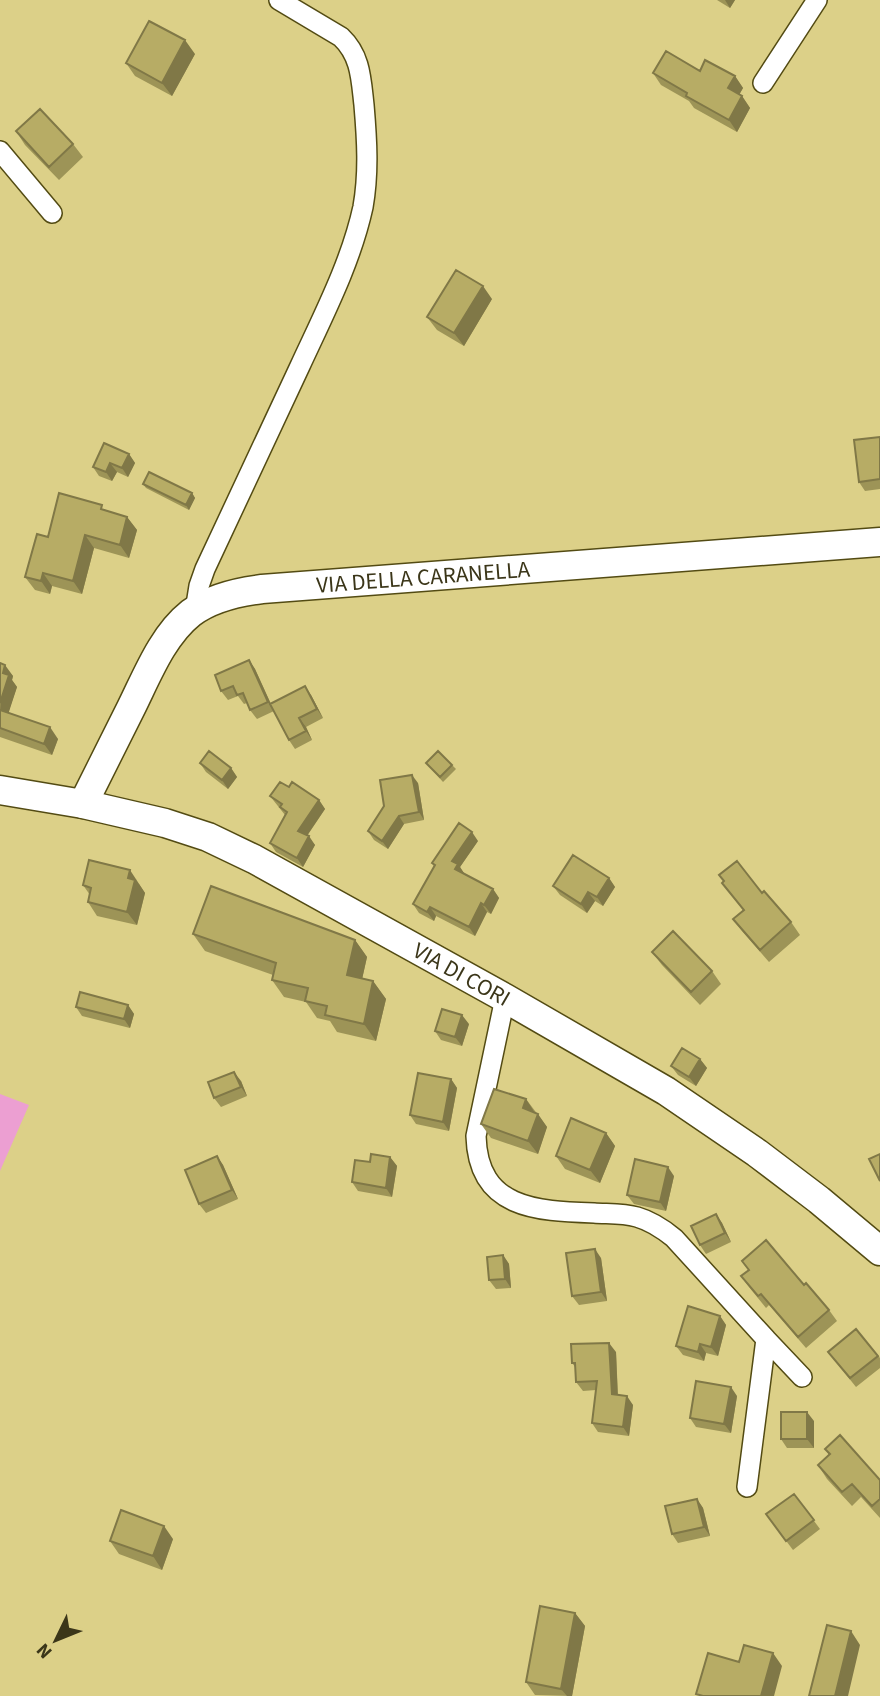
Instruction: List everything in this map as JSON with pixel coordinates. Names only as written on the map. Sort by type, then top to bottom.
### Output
[{"type":"main road","name":"VIA DELLA CARANELLA","points":[[83,804],[163,646],[181,622],[195,611],[226,596],[262,589],[880,542]]},
{"type":"main road","name":"VIA DI CORI","points":[[0,790],[83,804],[165,823],[220,842],[254,859],[637,1074],[707,1117],[801,1186],[880,1251]]},
{"type":"street","points":[[195,611],[205,569],[335,289],[355,234],[366,186],[367,135],[361,74],[356,56],[341,37],[279,0]]},
{"type":"street","points":[[763,83],[817,0]]},
{"type":"street","points":[[0,151],[52,213]]},
{"type":"street","points":[[505,999],[476,1136],[480,1160],[492,1185],[507,1198],[531,1207],[627,1215],[653,1223],[674,1238],[802,1377]]},
{"type":"street","points":[[747,1487],[766,1339]]},
{"type":"shaded area","points":[[0,1094],[29,1105],[0,1171]]},
{"type":"building","points":[[149,21],[185,40],[162,83],[126,63]]},
{"type":"building","points":[[666,51],[700,71],[705,60],[735,76],[728,88],[742,96],[729,120],[686,96],[687,93],[653,73]]},
{"type":"building","points":[[40,109],[73,144],[49,167],[16,131]]},
{"type":"building","points":[[456,270],[483,286],[454,333],[427,317]]},
{"type":"building","points":[[880,437],[880,479],[859,482],[854,440]]},
{"type":"building","points":[[104,443],[129,454],[122,468],[110,463],[106,472],[93,467]]},
{"type":"building","points":[[149,472],[192,493],[186,505],[143,484]]},
{"type":"building","points":[[59,493],[102,505],[101,509],[127,517],[120,545],[85,535],[73,581],[43,573],[41,581],[25,577],[37,534],[48,537]]},
{"type":"building","points":[[249,660],[268,702],[250,710],[243,693],[237,695],[233,686],[221,691],[215,675]]},
{"type":"building","points":[[0,663],[5,665],[3,673],[9,675],[0,703]]},
{"type":"building","points":[[305,686],[317,709],[299,718],[306,731],[289,740],[270,704]]},
{"type":"building","points":[[0,710],[50,727],[44,744],[0,728]]},
{"type":"building","points":[[209,751],[231,768],[222,780],[200,763]]},
{"type":"building","points":[[438,751],[452,765],[440,777],[426,763]]},
{"type":"building","points":[[412,775],[419,812],[399,816],[382,841],[368,831],[384,806],[380,780]]},
{"type":"building","points":[[280,782],[289,787],[292,782],[319,800],[298,831],[309,836],[297,858],[270,843],[287,812],[280,807],[282,804],[270,796]]},
{"type":"building","points":[[459,823],[472,832],[452,861],[458,864],[455,869],[493,889],[484,905],[481,903],[469,927],[430,907],[427,912],[413,904],[435,865],[432,863]]},
{"type":"building","points":[[573,855],[609,878],[597,897],[588,892],[581,904],[553,886]]},
{"type":"building","points":[[89,860],[130,870],[128,878],[135,880],[127,912],[88,902],[91,888],[83,885]]},
{"type":"building","points":[[737,861],[762,893],[764,891],[791,922],[760,950],[733,919],[744,910],[722,883],[724,881],[719,875]]},
{"type":"building","points":[[211,886],[355,940],[347,975],[373,981],[364,1024],[325,1015],[327,1006],[305,1001],[308,988],[272,980],[276,963],[193,934]]},
{"type":"building","points":[[673,931],[712,971],[691,992],[652,952]]},
{"type":"building","points":[[80,992],[128,1005],[124,1019],[76,1007]]},
{"type":"building","points":[[442,1009],[462,1015],[455,1037],[435,1031]]},
{"type":"building","points":[[682,1048],[700,1059],[689,1077],[671,1066]]},
{"type":"building","points":[[234,1072],[241,1087],[214,1098],[208,1082]]},
{"type":"building","points":[[418,1073],[451,1079],[443,1122],[410,1115]]},
{"type":"building","points":[[494,1089],[526,1099],[523,1108],[538,1114],[528,1141],[481,1124]]},
{"type":"building","points":[[571,1118],[606,1133],[590,1170],[556,1156]]},
{"type":"building","points":[[371,1154],[390,1157],[386,1188],[352,1182],[355,1160],[370,1162]]},
{"type":"building","points":[[880,1154],[880,1181],[869,1159]]},
{"type":"building","points":[[217,1156],[232,1190],[199,1204],[185,1170]]},
{"type":"building","points":[[635,1159],[668,1167],[660,1202],[627,1195]]},
{"type":"building","points":[[716,1214],[725,1233],[700,1245],[691,1226]]},
{"type":"building","points":[[766,1240],[829,1310],[798,1337],[761,1294],[758,1296],[741,1276],[749,1270],[742,1261]]},
{"type":"building","points":[[595,1249],[601,1292],[572,1296],[566,1253]]},
{"type":"building","points":[[503,1255],[505,1279],[489,1280],[487,1257]]},
{"type":"building","points":[[688,1306],[720,1316],[711,1347],[700,1344],[698,1352],[676,1346]]},
{"type":"building","points":[[856,1329],[878,1356],[850,1378],[828,1352]]},
{"type":"building","points":[[609,1343],[612,1394],[627,1396],[623,1427],[592,1423],[597,1381],[576,1382],[575,1363],[572,1363],[571,1344]]},
{"type":"building","points":[[696,1381],[731,1387],[724,1424],[690,1418]]},
{"type":"building","points":[[781,1412],[807,1412],[807,1439],[781,1439]]},
{"type":"building","points":[[840,1435],[880,1480],[880,1499],[872,1506],[852,1484],[842,1492],[818,1465],[830,1454],[825,1449]]},
{"type":"building","points":[[794,1494],[814,1520],[786,1541],[766,1514]]},
{"type":"building","points":[[697,1499],[704,1527],[672,1534],[665,1506]]},
{"type":"building","points":[[121,1510],[164,1526],[153,1556],[110,1541]]},
{"type":"building","points":[[540,1606],[575,1613],[561,1689],[526,1682]]},
{"type":"building","points":[[827,1625],[851,1631],[835,1696],[809,1696]]},
{"type":"building","points":[[744,1645],[773,1653],[761,1696],[696,1694],[708,1653],[739,1662]]}]
